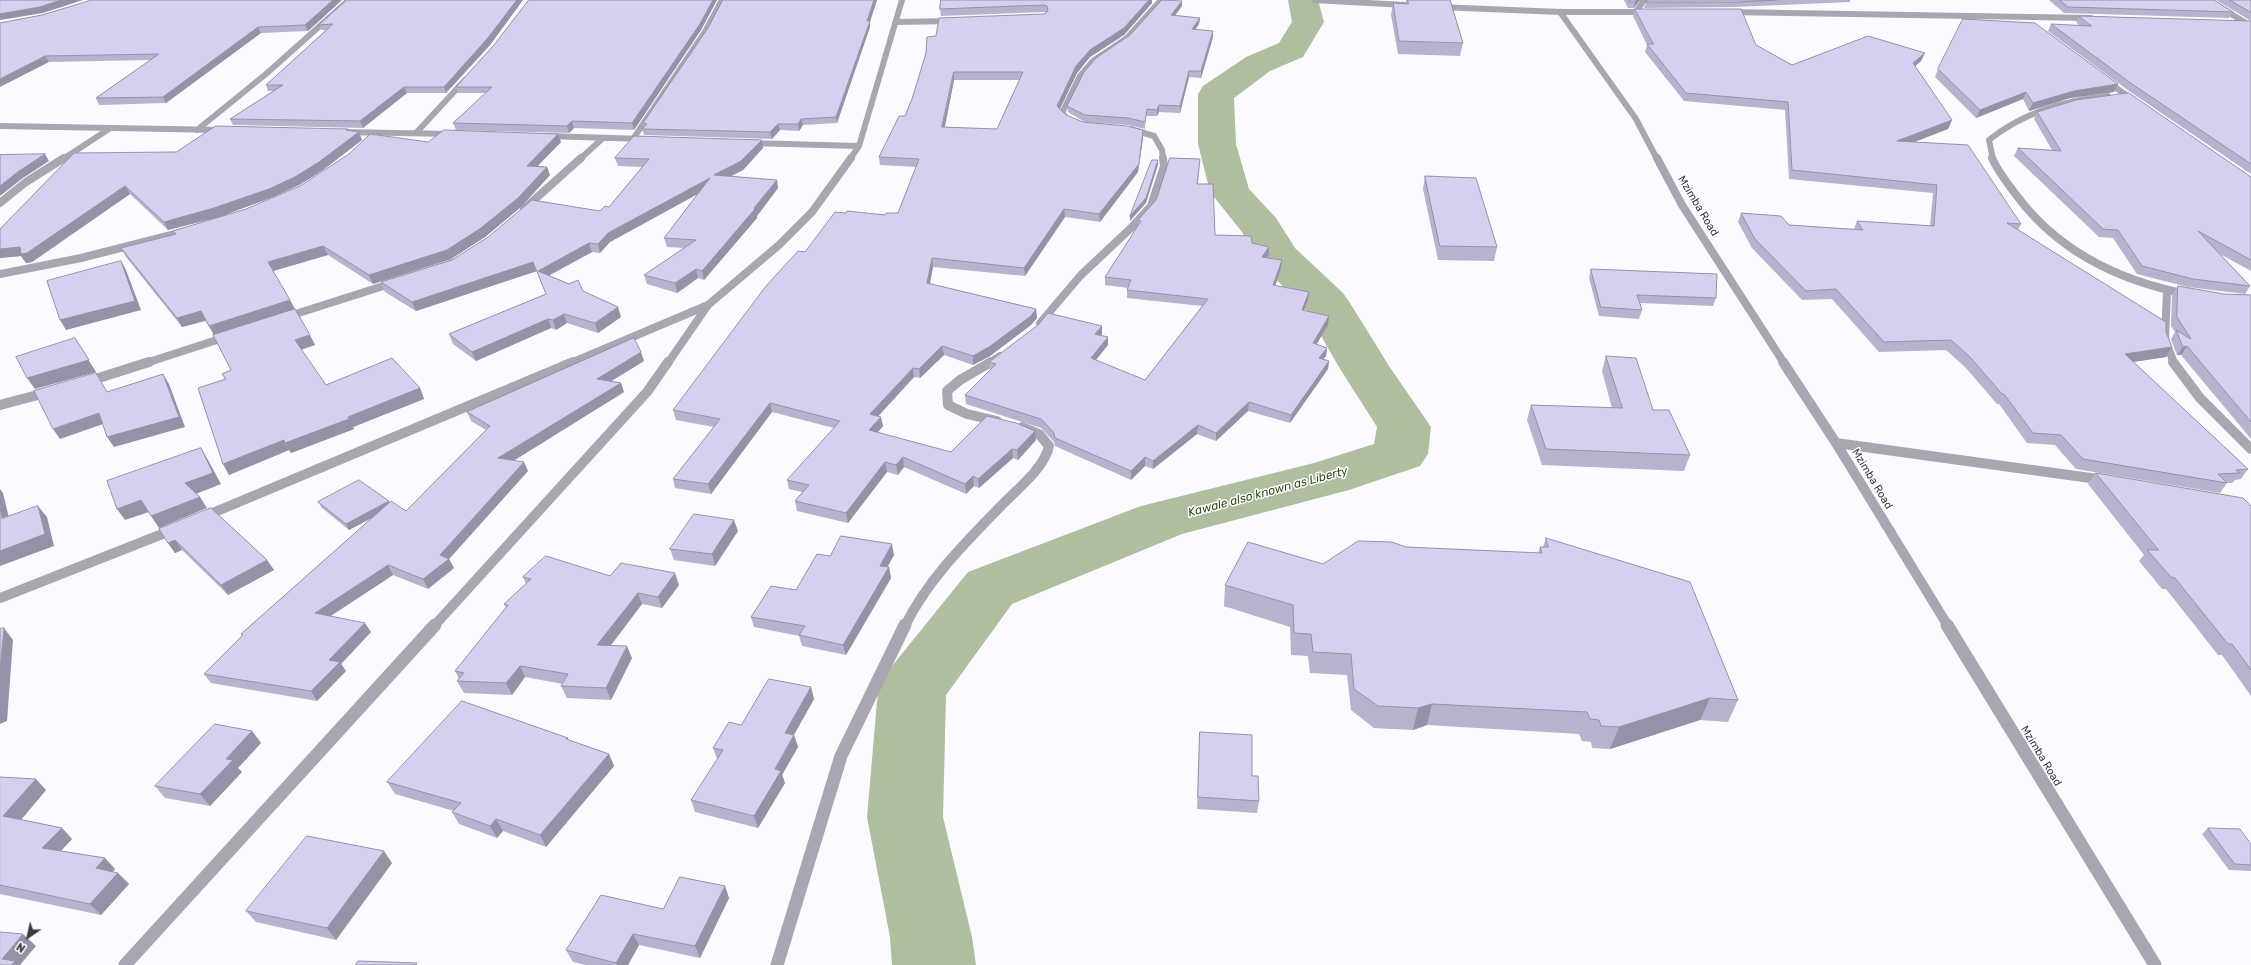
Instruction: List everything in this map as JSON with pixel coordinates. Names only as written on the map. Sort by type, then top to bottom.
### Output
[{"type":"street","points":[[197,130],[266,74],[349,0]]},
{"type":"street","points":[[633,139],[704,32],[722,0]]},
{"type":"street","points":[[125,965],[647,392],[708,305],[779,245],[812,212],[859,146],[902,0]]},
{"type":"street","points":[[1079,125],[1068,121],[1062,113],[1080,76],[1093,62],[1127,38],[1161,0]]},
{"type":"street","points":[[1314,0],[1414,6]]},
{"type":"street","points":[[1636,12],[1644,0]]},
{"type":"street","points":[[2208,0],[2250,24]]},
{"type":"street","points":[[1429,7],[1560,12],[1652,12]]},
{"type":"street","name":"Mzimba Road","points":[[1560,12],[1636,119],[1682,205],[1836,443],[2155,965]]},
{"type":"street","points":[[1720,12],[2021,16],[2099,19]]},
{"type":"street","points":[[2021,16],[2034,26]]},
{"type":"street","points":[[896,22],[960,20]]},
{"type":"street","points":[[2231,23],[2250,24]]},
{"type":"street","points":[[416,133],[468,76]]},
{"type":"street","points":[[2101,77],[2138,104]]},
{"type":"street","points":[[2126,95],[2092,98],[2060,104],[2032,114],[2000,129],[1989,140],[1989,152],[1995,165],[2022,206],[2049,233],[2092,263],[2126,279],[2167,291],[2198,295]]},
{"type":"street","points":[[0,126],[228,130]]},
{"type":"street","points":[[1035,329],[1081,275],[1131,228],[1153,201],[1164,166],[1162,150],[1154,136],[1121,128]]},
{"type":"street","points":[[0,203],[26,182],[109,129]]},
{"type":"street","points":[[331,131],[463,134]]},
{"type":"street","points":[[366,142],[378,132]]},
{"type":"street","points":[[540,136],[648,139]]},
{"type":"street","points":[[517,216],[603,138]]},
{"type":"street","points":[[742,142],[859,146]]},
{"type":"street","points":[[0,274],[81,258],[198,228]]},
{"type":"street","points":[[279,320],[408,278]]},
{"type":"street","points":[[2167,291],[2165,341],[2172,360],[2184,379],[2251,449]]},
{"type":"street","points":[[0,598],[188,524],[708,305]]},
{"type":"street","points":[[75,385],[234,334]]},
{"type":"street","points":[[777,965],[841,756],[914,607],[964,545],[1021,484],[1039,468],[1048,456],[1049,446],[1039,434],[1008,423],[968,414],[948,404],[947,391],[960,380],[995,360],[1007,351]]},
{"type":"street","points":[[0,405],[60,389]]},
{"type":"street","points":[[1836,443],[2113,482]]},
{"type":"building","points":[[0,0],[61,0],[40,7],[0,14]]},
{"type":"building","points":[[92,0],[333,0],[305,25],[258,27],[163,97],[96,98],[159,54],[45,56],[0,79],[0,23],[42,15]]},
{"type":"building","points":[[347,0],[517,0],[487,39],[444,87],[404,87],[360,121],[230,119],[283,85],[266,85],[333,24],[319,25]]},
{"type":"building","points":[[529,0],[713,0],[700,24],[632,123],[572,121],[567,126],[453,123],[492,87],[456,87],[494,45]]},
{"type":"building","points":[[723,0],[874,0],[867,21],[870,21],[836,117],[801,119],[798,124],[778,124],[770,132],[642,129],[647,124],[643,123],[708,28]]},
{"type":"building","points":[[941,0],[1149,0],[1124,28],[1090,50],[1076,66],[1057,106],[1066,115],[1083,122],[1127,126],[1143,130],[1139,164],[1099,214],[1064,209],[1024,268],[932,258],[927,283],[1036,309],[1031,316],[989,347],[973,356],[942,346],[919,369],[913,368],[870,414],[881,417],[869,430],[951,452],[987,416],[1016,423],[1035,431],[1017,450],[1012,449],[978,479],[973,476],[965,484],[903,457],[896,465],[885,462],[846,513],[795,501],[809,485],[787,480],[840,421],[770,403],[708,484],[673,479],[720,419],[673,410],[766,286],[798,251],[805,252],[835,212],[846,213],[847,211],[885,215],[886,213],[898,213],[919,159],[879,157],[899,116],[905,116],[912,99],[926,53],[927,37],[936,36],[939,18],[1044,14],[1048,11],[1047,6],[1044,5],[940,9]],"holes":[[[954,72],[1023,72],[997,129],[942,127]]]},
{"type":"building","points":[[1162,0],[1182,1],[1171,15],[1200,18],[1192,29],[1213,31],[1201,71],[1189,71],[1180,106],[1159,105],[1157,110],[1147,109],[1145,122],[1128,118],[1085,115],[1067,106],[1084,72],[1096,58],[1130,35]]},
{"type":"building","points":[[1408,0],[1450,0],[1463,43],[1399,41],[1393,3],[1408,4]]},
{"type":"building","points":[[1629,0],[1637,0],[1635,2],[1630,2]]},
{"type":"building","points":[[1647,0],[1777,0],[1737,2],[1646,2]]},
{"type":"building","points":[[2060,0],[2214,0],[2233,12],[2068,7]]},
{"type":"building","points":[[2230,0],[2251,0],[2251,12]]},
{"type":"building","points":[[1635,9],[1741,9],[1756,45],[1792,65],[1868,36],[1925,53],[1913,63],[1952,120],[1897,141],[1968,145],[2021,224],[2007,223],[2166,322],[2166,332],[2172,347],[2125,354],[2248,469],[2236,470],[2240,473],[2218,474],[2227,483],[2083,459],[2061,435],[2033,433],[2004,394],[2002,394],[1970,357],[1951,340],[1884,342],[1836,289],[1806,291],[1755,239],[1741,213],[1781,216],[1789,225],[1863,230],[1857,221],[1934,226],[1937,185],[1792,170],[1788,102],[1686,93],[1647,44],[1653,44]]},
{"type":"building","points":[[2079,16],[2251,21],[2251,164],[2132,84],[2051,24],[2091,26]]},
{"type":"building","points":[[1963,19],[2035,23],[2118,84],[2074,91],[2033,103],[2026,92],[1980,110],[1938,69]]},
{"type":"building","points":[[2129,93],[2251,177],[2251,260],[2198,231],[2250,286],[2193,279],[2142,266],[2118,230],[2103,229],[2018,148],[2061,151],[2037,112],[2076,100]]},
{"type":"building","points":[[216,126],[348,129],[346,130],[359,132],[319,162],[295,177],[269,189],[214,208],[164,222],[125,186],[27,253],[21,254],[20,247],[0,249],[0,229],[74,153],[176,152]]},
{"type":"building","points":[[444,130],[558,134],[527,166],[547,167],[518,198],[481,228],[447,250],[369,275],[323,246],[268,262],[290,300],[209,326],[201,311],[177,318],[121,248],[176,234],[173,231],[246,209],[300,186],[349,154],[370,134],[428,142]]},
{"type":"building","points":[[634,136],[762,140],[741,161],[714,175],[777,180],[754,208],[755,209],[702,271],[696,269],[675,283],[644,275],[696,240],[664,238],[710,178],[608,233],[598,244],[589,243],[538,271],[569,284],[578,280],[583,291],[618,307],[595,323],[564,314],[553,320],[548,319],[472,352],[449,334],[546,294],[533,262],[412,302],[381,282],[452,260],[488,237],[532,200],[600,211],[605,206],[609,207],[649,159],[615,158]]},
{"type":"building","points":[[45,154],[19,171],[0,186],[0,155]]},
{"type":"building","points":[[1170,158],[1200,159],[1197,184],[1213,184],[1215,235],[1251,236],[1252,243],[1269,247],[1262,257],[1282,260],[1273,285],[1309,292],[1302,310],[1329,316],[1313,343],[1327,348],[1319,358],[1329,361],[1291,415],[1249,402],[1216,433],[1198,425],[1153,461],[1145,457],[1131,471],[1055,438],[1054,433],[1041,419],[965,395],[996,364],[989,362],[1038,325],[1048,313],[1102,326],[1095,334],[1108,337],[1091,358],[1145,380],[1208,299],[1127,290],[1131,280],[1105,277],[1141,221],[1138,220],[1156,200]]},
{"type":"building","points":[[1152,160],[1158,160],[1146,198],[1130,216]]},
{"type":"building","points":[[1425,176],[1476,178],[1497,247],[1440,246]]},
{"type":"building","points":[[121,261],[135,301],[60,320],[47,281]]},
{"type":"building","points":[[1591,269],[1717,274],[1716,298],[1637,295],[1642,310],[1601,307]]},
{"type":"building","points":[[2178,286],[2224,294],[2251,295],[2251,422],[2187,346],[2183,347],[2176,330],[2191,339],[2177,317]]},
{"type":"building","points":[[295,309],[310,335],[295,340],[326,385],[392,358],[420,388],[348,417],[349,419],[285,443],[284,440],[223,464],[198,388],[226,379],[222,374],[231,370],[213,335]]},
{"type":"building","points":[[75,338],[89,360],[27,378],[16,357]]},
{"type":"building","points":[[634,338],[641,352],[597,379],[621,383],[498,458],[524,462],[440,555],[449,559],[423,579],[388,565],[315,613],[365,623],[329,660],[340,662],[311,691],[204,674],[243,635],[241,634],[391,501],[406,511],[490,426],[467,412]]},
{"type":"building","points":[[1606,356],[1636,358],[1653,410],[1669,410],[1690,455],[1546,449],[1531,405],[1622,408]]},
{"type":"building","points":[[96,373],[107,392],[163,374],[179,417],[107,437],[99,413],[53,429],[34,391]]},
{"type":"building","points":[[201,448],[213,473],[185,483],[200,497],[151,516],[141,500],[117,509],[107,481]]},
{"type":"building","points":[[2096,473],[2243,498],[2251,506],[2251,670],[2232,644],[2228,644],[2175,578],[2171,577],[2147,550],[2158,550]]},
{"type":"building","points":[[359,480],[389,501],[346,524],[318,502]]},
{"type":"building","points":[[38,506],[45,534],[0,551],[0,507],[2,518]]},
{"type":"building","points":[[211,508],[267,560],[221,585],[175,540],[168,543],[159,529]]},
{"type":"building","points":[[694,514],[734,520],[712,554],[670,549]]},
{"type":"building","points":[[841,536],[892,544],[880,566],[889,567],[843,645],[799,635],[805,626],[751,617],[771,586],[796,590],[817,554],[830,556]]},
{"type":"building","points":[[1546,538],[1690,582],[1738,700],[1710,698],[1619,727],[1601,726],[1599,720],[1590,719],[1587,712],[1432,704],[1418,708],[1378,706],[1354,689],[1351,654],[1313,652],[1311,634],[1294,633],[1293,605],[1225,585],[1248,542],[1323,564],[1358,541],[1392,542],[1406,547],[1542,553],[1540,547],[1548,547]]},
{"type":"building","points":[[546,556],[610,576],[621,563],[675,573],[658,597],[638,593],[597,645],[627,646],[606,688],[561,686],[568,674],[520,666],[506,683],[457,681],[464,673],[455,671],[508,605],[504,604],[531,579],[523,577]]},
{"type":"building","points":[[4,628],[0,670],[0,629]]},
{"type":"building","points":[[769,679],[811,687],[785,733],[794,735],[775,769],[781,771],[754,816],[691,800],[723,750],[713,748],[729,722],[741,725]]},
{"type":"building","points":[[462,701],[609,754],[540,835],[496,819],[490,826],[452,812],[461,803],[387,782]]},
{"type":"building","points":[[215,724],[252,731],[226,759],[233,760],[200,794],[155,786]]},
{"type":"building","points":[[1200,732],[1252,735],[1252,776],[1258,776],[1259,801],[1198,797]]},
{"type":"building","points":[[0,777],[36,779],[3,816],[62,828],[42,848],[105,858],[96,868],[118,873],[90,904],[0,885]]},
{"type":"building","points":[[2208,828],[2240,829],[2251,844],[2251,865],[2235,864]]},
{"type":"building","points":[[307,836],[384,851],[327,928],[246,911]]},
{"type":"building","points":[[680,877],[725,886],[695,946],[633,934],[616,963],[566,950],[601,895],[663,909]]},
{"type":"building","points":[[0,932],[23,934],[2,959],[15,961],[12,965],[0,965]]},
{"type":"building","points":[[358,961],[417,963],[416,965],[356,965]]},
{"type":"waterway","name":"Kawale also known as Liberty","points":[[934,965],[931,937],[905,817],[912,690],[990,588],[1162,520],[1329,477],[1400,454],[1404,427],[1364,367],[1326,303],[1278,256],[1261,227],[1230,192],[1217,144],[1216,94],[1258,64],[1291,50],[1308,22],[1303,0]]}]
